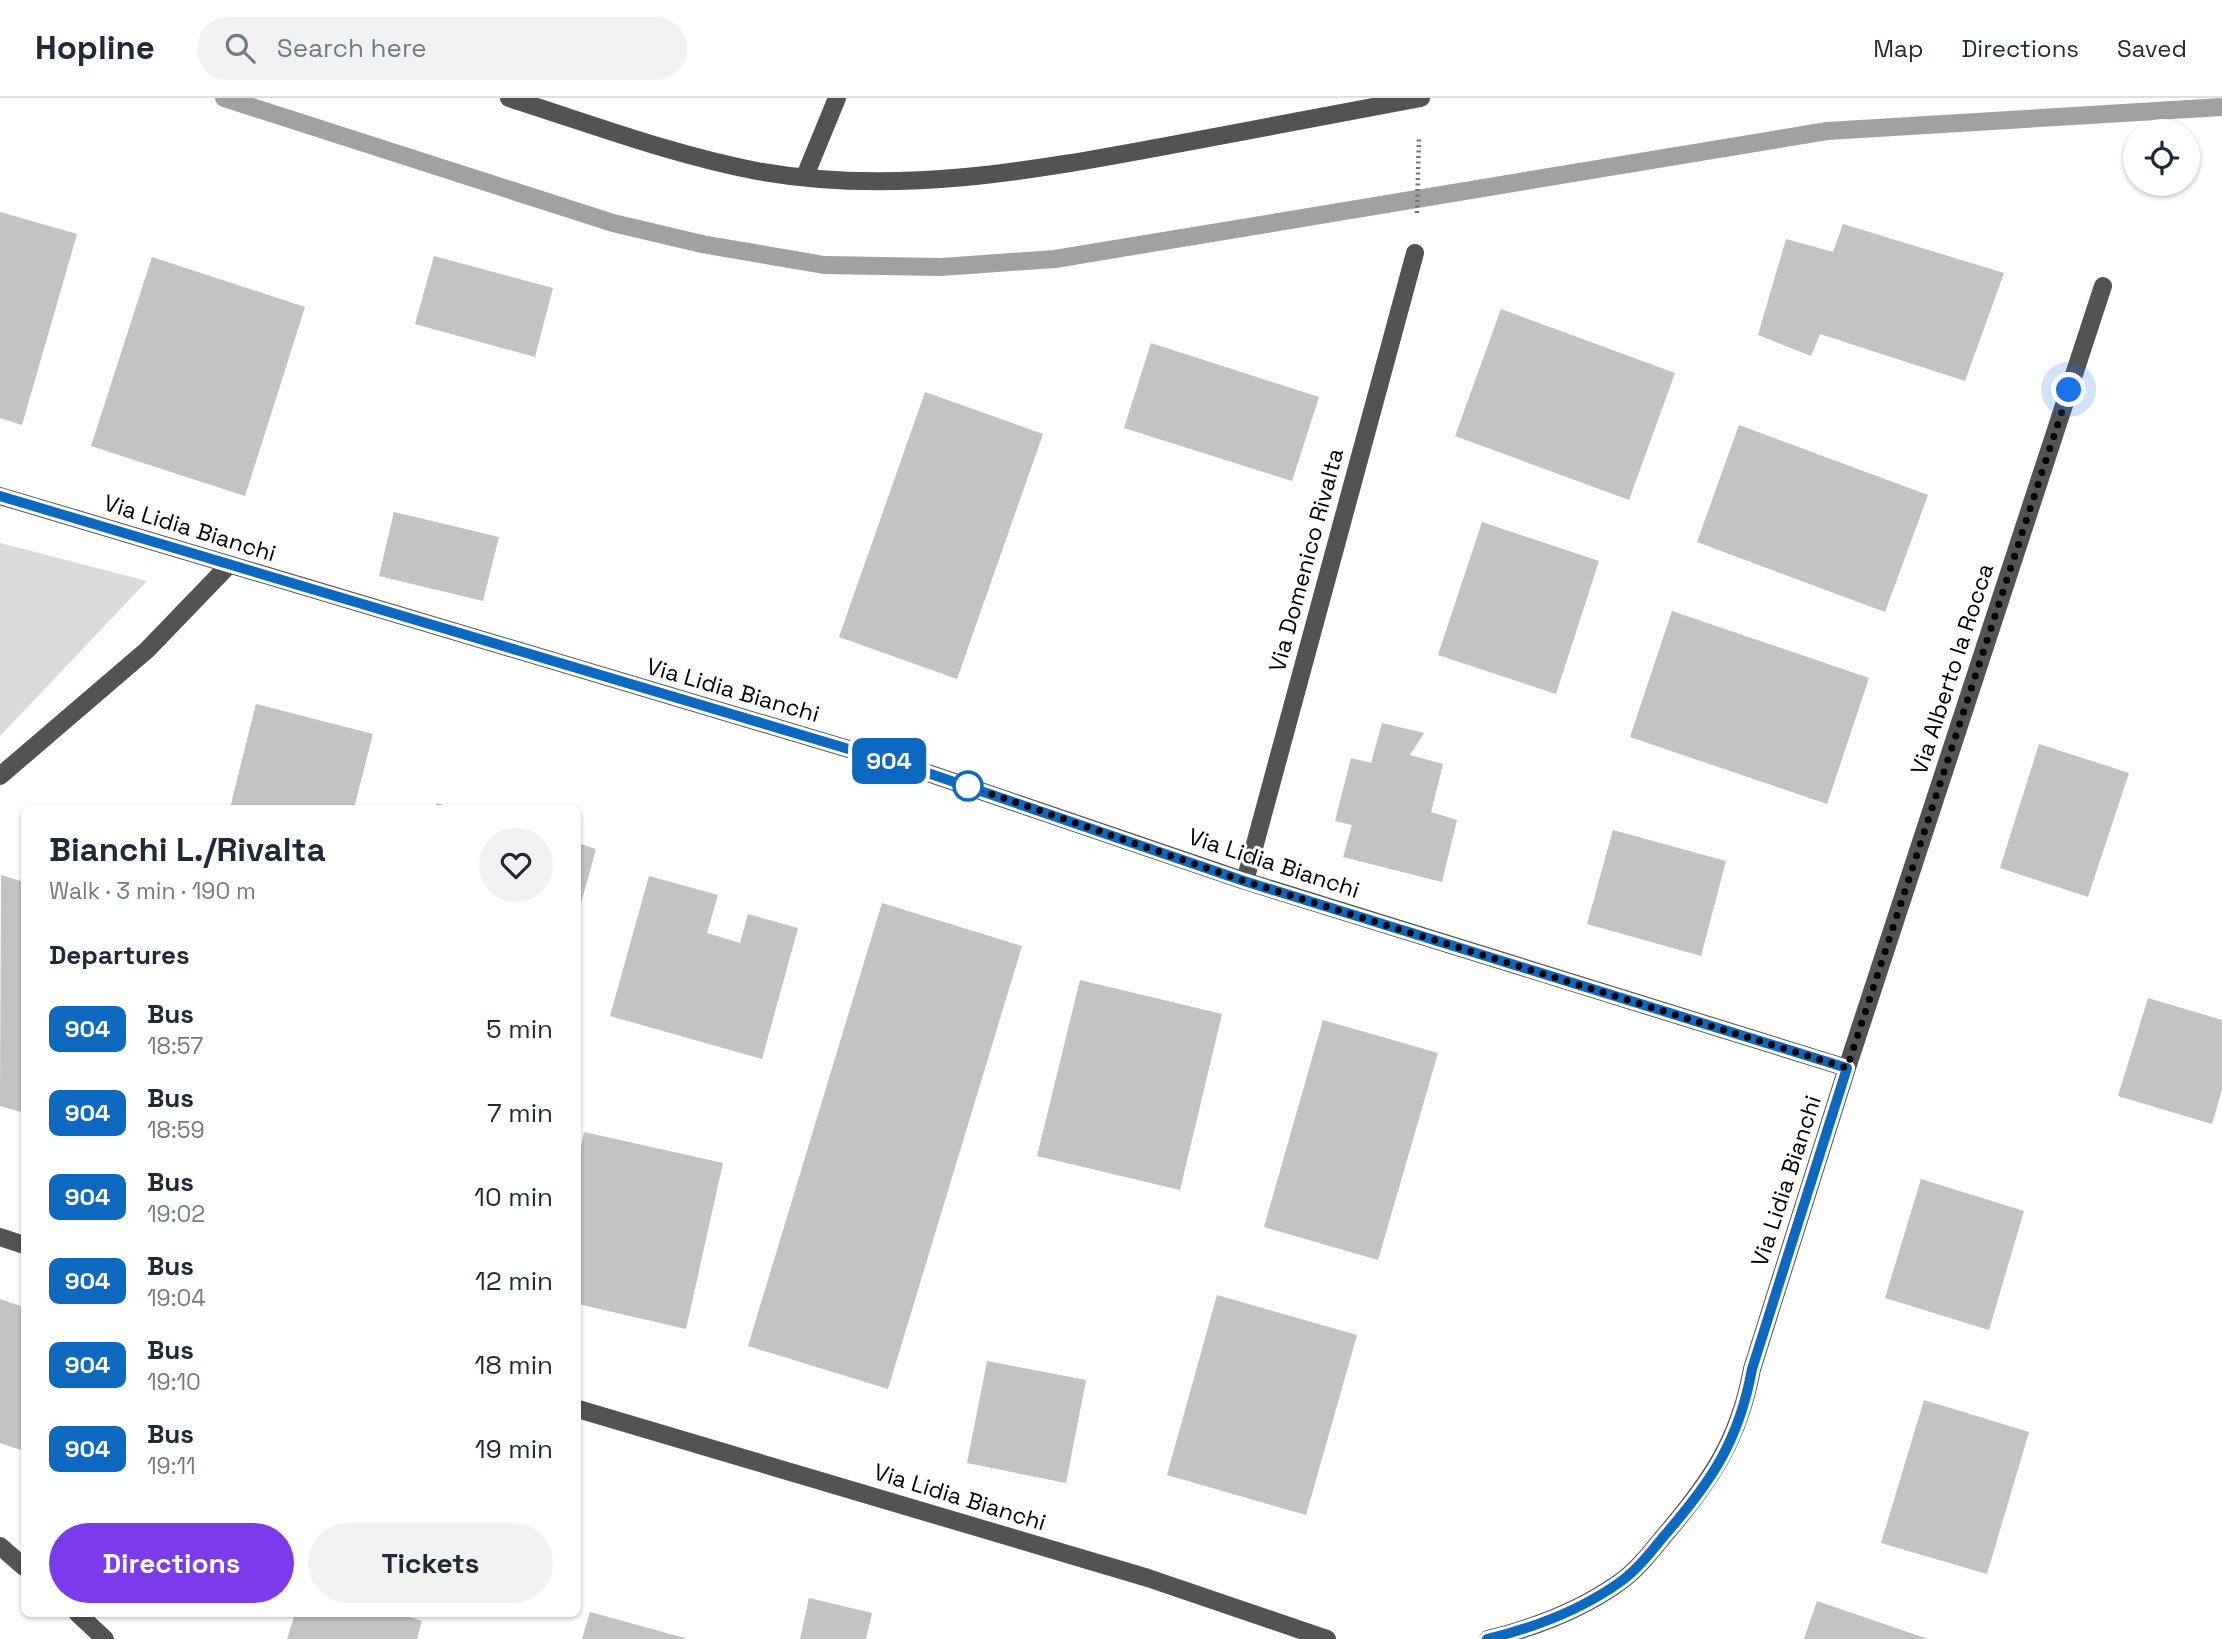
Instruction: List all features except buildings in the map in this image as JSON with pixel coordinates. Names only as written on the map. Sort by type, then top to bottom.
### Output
[{"type":"street","points":[[509,98],[690,155],[758,171],[859,181],[918,180],[1029,170],[1420,98]]},
{"type":"street","points":[[805,176],[837,98]]},
{"type":"street","name":"Via Domenico Rivalta","points":[[1244,881],[1415,253]]},
{"type":"street","name":"Via Alberto la Rocca","points":[[1847,1068],[2103,286]]},
{"type":"street","name":"Via Lidia Bianchi","points":[[0,496],[919,770],[1244,881],[1847,1068],[1752,1369],[1746,1399],[1735,1431],[1708,1485],[1621,1582],[1557,1616],[1488,1639]]},
{"type":"street","points":[[0,776],[147,650],[228,566]]},
{"type":"street","points":[[0,1237],[21,1244]]},
{"type":"street","name":"Via Lidia Bianchi","points":[[581,1410],[1148,1578],[1327,1639]]},
{"type":"street","points":[[0,1546],[21,1564]]},
{"type":"street","points":[[81,1617],[105,1639]]},
{"type":"path","points":[[1415,253],[1420,124]]},
{"type":"shaded area","points":[[0,543],[147,581],[0,736]]},
{"type":"waterway","points":[[224,98],[613,223],[702,244],[824,265],[941,267],[1055,259],[1827,131],[2222,107]]},
{"type":"bus line","name":"904","points":[[0,496],[328,596],[919,770],[1244,881],[1548,973],[1847,1068],[1752,1369],[1746,1399],[1735,1431],[1708,1485],[1621,1582],[1557,1616],[1487,1639]]},
{"type":"route","points":[[968,786],[1244,881],[1548,973],[1847,1068],[2069,390]]}]
